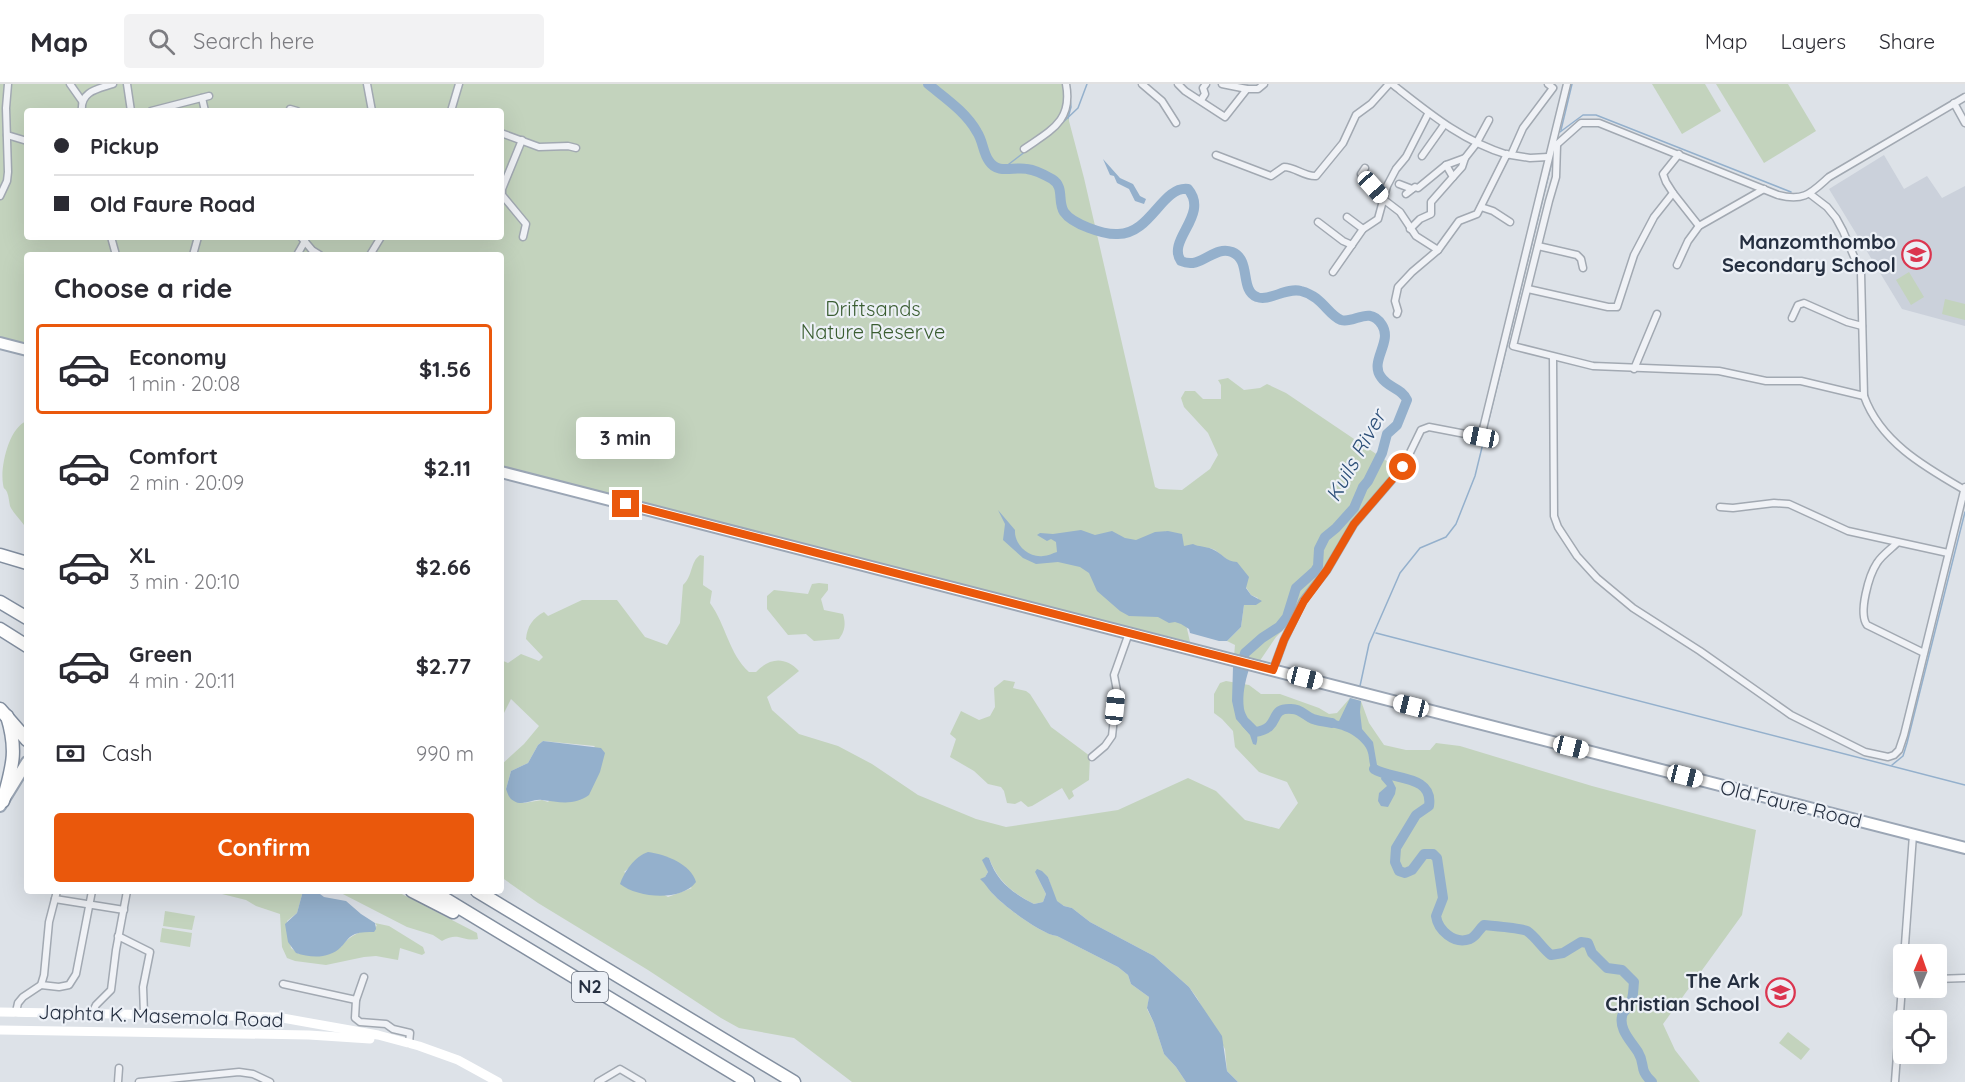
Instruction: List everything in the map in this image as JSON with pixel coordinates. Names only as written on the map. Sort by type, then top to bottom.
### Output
[{"type":"highway","points":[[0,555],[24,562]]},
{"type":"highway","points":[[0,602],[24,616]]},
{"type":"highway","points":[[0,630],[24,644]]},
{"type":"highway","points":[[3,713],[24,737]]},
{"type":"highway","points":[[2,804],[14,758],[12,738],[3,713]]},
{"type":"highway","points":[[418,894],[459,915],[496,929]]},
{"type":"highway","name":"N2","points":[[437,894],[748,1082]]},
{"type":"highway","name":"N2","points":[[482,894],[794,1082]]},
{"type":"highway","points":[[494,894],[515,908],[536,927]]},
{"type":"main road","points":[[0,343],[24,349]]},
{"type":"main road","name":"Old Faure Road","points":[[504,473],[1965,848]]},
{"type":"main road","points":[[2,804],[24,767]]},
{"type":"main road","name":"Japhta K. Masemola Road","points":[[0,1012],[277,1017],[378,1035],[409,1043],[458,1060],[498,1082]]},
{"type":"main road","name":"Japhta K. Masemola Road","points":[[0,1030],[297,1035],[393,1039]]},
{"type":"street","points":[[0,196],[7,182],[3,109],[8,84]]},
{"type":"street","points":[[70,84],[82,101]]},
{"type":"street","points":[[82,108],[82,101],[86,95],[113,84]]},
{"type":"street","points":[[127,84],[131,108]]},
{"type":"street","points":[[367,84],[371,108]]},
{"type":"street","points":[[452,108],[459,84]]},
{"type":"street","points":[[1024,149],[1061,121],[1068,104],[1066,84]]},
{"type":"street","points":[[1142,84],[1162,101],[1176,123]]},
{"type":"street","points":[[1178,84],[1225,117],[1247,89]]},
{"type":"street","points":[[1201,100],[1206,94],[1203,88],[1206,84]]},
{"type":"street","points":[[1222,84],[1247,89],[1258,89],[1264,84]]},
{"type":"street","points":[[1216,155],[1271,176],[1284,166],[1314,177],[1343,143],[1356,115],[1371,104],[1390,84],[1428,114],[1476,144],[1509,155],[1530,158],[1548,157]]},
{"type":"street","points":[[1567,84],[1554,147],[1553,190],[1513,346],[1593,366],[1719,371],[1766,381],[1801,381],[1864,396]]},
{"type":"street","points":[[1397,314],[1395,300],[1398,287],[1438,250],[1459,221],[1474,216],[1481,207],[1524,128],[1553,85]]},
{"type":"street","points":[[163,108],[206,97],[205,108]]},
{"type":"street","points":[[1273,670],[1284,640],[1304,601],[1327,570],[1354,524],[1403,467],[1421,429],[1429,427],[1481,437],[1548,157],[1554,147],[1576,126],[1592,122],[1610,127],[1791,199],[1810,194],[1829,177],[1965,97]]},
{"type":"street","points":[[1954,103],[1965,123]]},
{"type":"street","points":[[1333,272],[1363,229],[1378,219],[1387,186],[1406,157],[1428,114]]},
{"type":"street","points":[[1410,229],[1420,219],[1432,213],[1431,202],[1462,167],[1465,158],[1476,144],[1489,120]]},
{"type":"street","points":[[1422,156],[1444,125]]},
{"type":"street","points":[[504,134],[545,148],[558,146],[576,148]]},
{"type":"street","points":[[6,135],[24,140]]},
{"type":"street","points":[[504,184],[522,140]]},
{"type":"street","points":[[1678,154],[1663,174],[1673,193],[1699,226]]},
{"type":"street","points":[[1399,184],[1409,192],[1423,185],[1446,165],[1465,158]]},
{"type":"street","points":[[1446,165],[1453,177]]},
{"type":"street","points":[[1365,168],[1362,175],[1383,199],[1400,212],[1410,229],[1423,242],[1438,250]]},
{"type":"street","points":[[1677,265],[1688,241],[1699,226],[1764,189]]},
{"type":"street","points":[[1528,289],[1617,307],[1634,255],[1654,217],[1673,193]]},
{"type":"street","points":[[1554,357],[1553,506],[1556,522],[1577,556],[1597,578],[1633,608],[1700,651],[1791,715],[1865,752],[1888,758],[1894,755],[1902,742],[1964,488],[1934,472],[1901,448],[1875,420],[1864,396],[1861,273],[1836,218],[1827,207],[1810,194]]},
{"type":"street","points":[[504,197],[526,224],[523,237]]},
{"type":"street","points":[[1481,207],[1493,211],[1510,222]]},
{"type":"street","points":[[1347,217],[1363,229]]},
{"type":"street","points":[[1318,222],[1352,245]]},
{"type":"street","points":[[304,240],[317,252]]},
{"type":"street","points":[[1538,246],[1576,255],[1581,259],[1583,268]]},
{"type":"street","points":[[1792,318],[1798,305],[1804,303],[1847,322],[1863,326]]},
{"type":"street","points":[[1634,369],[1657,314]]},
{"type":"street","points":[[1720,507],[1733,508],[1768,503],[1789,504],[1848,531],[1948,553]]},
{"type":"street","points":[[1897,543],[1874,568],[1863,606],[1863,620],[1867,625],[1924,653]]},
{"type":"street","points":[[1092,757],[1105,746],[1112,736],[1117,691],[1114,675],[1129,633]]},
{"type":"street","points":[[1905,944],[1913,835]]},
{"type":"street","points":[[16,1012],[18,1003],[23,997],[41,985],[51,910],[56,894]]},
{"type":"street","points":[[41,985],[59,987],[69,985],[74,978],[91,894]]},
{"type":"street","points":[[92,1013],[96,1005],[111,990],[118,936],[127,894]]},
{"type":"street","points":[[55,899],[124,910]]},
{"type":"street","points":[[118,936],[150,952],[143,987],[144,1014]]},
{"type":"street","points":[[364,977],[356,1000],[354,1014],[357,1020],[386,1024],[393,1029],[410,1034],[409,1043]]},
{"type":"street","points":[[1947,979],[1965,978]]},
{"type":"street","points":[[283,984],[356,1000]]},
{"type":"street","points":[[1895,1082],[1902,998]]},
{"type":"street","points":[[118,1082],[119,1068]]},
{"type":"street","points":[[598,1082],[620,1069],[632,1080],[642,1082]]},
{"type":"street","points":[[140,1082],[239,1072],[253,1074],[270,1082]]},
{"type":"shaded area","name":"Manzomthombo Secondary School","points":[[1884,155],[1904,189],[1927,176],[1942,198],[1965,186],[1965,326],[1902,309],[1829,189]]},
{"type":"green space","name":"Driftsands Nature Reserve","points":[[0,84],[1070,84],[1069,121],[1155,487],[1182,490],[1210,469],[1218,455],[1208,433],[1184,407],[1181,398],[1185,391],[1195,391],[1203,399],[1221,399],[1221,385],[1218,380],[1228,378],[1244,390],[1260,388],[1267,384],[1286,393],[1397,468],[1363,509],[1327,565],[1309,588],[1287,626],[1276,637],[1259,662],[1234,656],[1235,645],[1227,641],[1241,627],[1244,605],[1256,605],[1258,598],[1251,595],[1230,562],[1215,550],[1183,547],[1165,531],[1190,642],[504,472],[504,252],[24,252],[24,348],[0,342]]},
{"type":"green space","points":[[1652,84],[1705,84],[1721,111],[1682,134]]},
{"type":"green space","points":[[1716,84],[1788,84],[1816,131],[1764,163]]},
{"type":"green space","points":[[1909,272],[1924,297],[1911,305],[1896,280]]},
{"type":"green space","points":[[1945,299],[1965,304],[1965,320],[1942,314]]},
{"type":"green space","points":[[24,423],[24,525],[10,506],[2,477],[7,448],[15,431]]},
{"type":"green space","points":[[700,555],[704,556],[703,585],[712,591],[710,603],[737,657],[749,672],[756,672],[766,664],[777,661],[788,663],[799,671],[767,697],[772,710],[799,734],[838,746],[872,764],[918,795],[976,819],[1006,827],[1118,810],[1188,778],[1216,791],[1245,820],[1279,829],[1298,803],[1287,782],[1259,772],[1235,747],[1233,731],[1214,713],[1214,694],[1220,683],[1226,681],[1249,685],[1261,694],[1280,694],[1329,714],[1337,713],[1350,698],[1361,701],[1369,723],[1384,745],[1406,750],[1430,750],[1436,743],[1460,746],[1592,786],[1756,830],[1742,915],[1663,1024],[1675,1050],[1700,1082],[1238,1082],[1227,1071],[1225,1049],[1189,987],[1154,956],[1056,901],[1048,877],[1035,872],[1046,894],[1043,902],[1034,904],[1007,886],[997,874],[989,858],[985,864],[988,872],[985,880],[990,891],[999,899],[1042,930],[1118,967],[1128,975],[1131,984],[1149,997],[1147,1009],[1164,1054],[1186,1082],[852,1082],[794,1038],[739,1028],[538,903],[504,879],[504,762],[539,726],[511,699],[504,713],[504,661],[508,663],[521,654],[539,661],[543,657],[526,639],[531,623],[544,612],[548,616],[582,600],[617,600],[645,637],[667,645],[680,623],[683,585]],"holes":[[[543,741],[595,746],[548,802],[542,800],[524,803],[506,789],[511,771],[528,763],[538,745]],[[634,864],[692,888],[668,897],[624,872]]]},
{"type":"green space","points":[[812,584],[828,584],[828,590],[821,599],[824,610],[843,614],[844,627],[841,636],[839,639],[814,641],[806,634],[788,635],[767,609],[767,596],[774,590],[808,594]]},
{"type":"green space","points":[[1004,680],[1015,682],[1013,688],[1030,694],[1051,727],[1090,756],[1089,780],[1072,791],[1074,796],[1069,800],[1062,788],[1032,806],[1028,807],[1021,801],[1015,804],[1007,803],[1001,787],[988,784],[974,771],[950,757],[956,739],[950,734],[961,711],[979,720],[990,716],[995,707],[994,688]]},
{"type":"green space","points":[[222,894],[302,894],[297,913],[287,921],[291,948],[299,954],[341,947],[353,936],[377,926],[375,923],[389,926],[423,947],[425,953],[422,955],[400,948],[398,960],[376,956],[326,965],[295,961],[287,958],[282,947],[280,914],[246,900]]},
{"type":"green space","points":[[343,894],[402,894],[477,933],[478,939],[452,937],[442,941],[433,935],[407,927]]},
{"type":"green space","points":[[165,911],[195,916],[192,930],[163,926]]},
{"type":"green space","points":[[162,928],[192,933],[190,947],[160,942]]},
{"type":"green space","points":[[1788,1032],[1810,1049],[1801,1060],[1779,1043]]},
{"type":"water","points":[[1103,159],[1120,178],[1133,184],[1140,196],[1146,199],[1144,204],[1135,201],[1129,189],[1117,183],[1114,176],[1110,175]]},
{"type":"water","points":[[998,510],[1015,530],[1019,545],[1027,552],[1037,556],[1047,556],[1057,552],[1056,542],[1051,539],[1047,541],[1037,535],[1040,533],[1053,534],[1081,530],[1095,535],[1112,531],[1125,538],[1136,540],[1155,532],[1168,531],[1182,534],[1184,546],[1193,544],[1209,548],[1230,561],[1237,562],[1249,577],[1246,588],[1251,595],[1262,601],[1256,605],[1244,605],[1241,627],[1227,641],[1190,633],[1189,629],[1181,624],[1169,623],[1158,617],[1129,616],[1097,591],[1089,573],[1080,567],[1058,562],[1036,564],[1023,558],[1003,540],[1005,524]]},
{"type":"water","points":[[1233,667],[1249,669],[1243,704],[1257,735],[1256,745],[1236,719],[1232,701]]},
{"type":"water","points":[[1350,698],[1361,701],[1362,729],[1373,742],[1377,765],[1392,780],[1396,788],[1388,807],[1381,806],[1378,801],[1379,793],[1387,786],[1381,779],[1382,775],[1373,770],[1367,750],[1360,740],[1350,733],[1321,725],[1318,721],[1319,717],[1339,721]]},
{"type":"water","points":[[543,741],[601,748],[605,753],[600,772],[589,795],[578,801],[566,802],[539,800],[517,803],[511,799],[506,789],[511,771],[528,763],[538,745]]},
{"type":"water","points":[[648,852],[662,855],[683,865],[696,882],[680,893],[659,896],[637,892],[620,884],[631,865]]},
{"type":"water","points":[[989,858],[996,874],[1007,886],[1034,904],[1043,902],[1046,894],[1035,872],[1037,869],[1042,871],[1048,877],[1057,901],[1072,908],[1090,922],[1154,956],[1189,987],[1222,1036],[1227,1071],[1238,1082],[1186,1082],[1164,1054],[1147,1008],[1149,997],[1131,984],[1128,975],[1118,967],[1042,930],[1005,905],[980,879],[988,872],[982,860]]},
{"type":"water","points":[[302,894],[320,894],[324,897],[346,901],[375,923],[376,929],[374,932],[353,935],[331,954],[308,956],[296,953],[288,942],[285,924],[297,913]]},
{"type":"waterway","name":"Kuils River","points":[[928,84],[967,118],[979,136],[987,158],[993,165],[1002,169],[1030,170],[1056,182],[1060,190],[1062,208],[1074,221],[1097,231],[1112,234],[1129,232],[1139,227],[1171,195],[1179,190],[1188,189],[1194,208],[1179,245],[1178,253],[1181,261],[1195,262],[1219,252],[1232,252],[1242,261],[1248,288],[1257,297],[1267,298],[1289,291],[1301,291],[1314,297],[1336,318],[1346,321],[1372,316],[1382,325],[1385,338],[1378,371],[1384,381],[1402,393],[1407,400],[1397,425],[1387,434],[1382,453],[1354,508],[1325,537],[1319,549],[1318,566],[1296,588],[1287,617],[1279,627],[1245,653],[1240,671]]},
{"type":"waterway","points":[[1058,127],[1078,108],[1087,84]]},
{"type":"waterway","points":[[1561,130],[1572,84]]},
{"type":"waterway","points":[[1068,118],[1071,107],[1070,97]]},
{"type":"waterway","points":[[1560,132],[1583,115],[1596,115],[1791,192]]},
{"type":"waterway","points":[[1003,171],[1026,151]]},
{"type":"waterway","points":[[1360,686],[1369,644],[1400,573],[1420,548],[1446,537],[1456,524],[1475,476],[1552,161]]},
{"type":"waterway","points":[[1892,765],[1903,756],[1907,743],[1965,512]]},
{"type":"waterway","points":[[1376,633],[1965,785]]},
{"type":"waterway","name":"Kuils River","points":[[1246,723],[1255,732],[1264,730],[1284,709],[1298,710],[1313,719],[1332,723]]},
{"type":"waterway","name":"Kuils River","points":[[1374,769],[1418,783],[1425,788],[1429,796],[1429,806],[1416,815],[1396,848],[1395,862],[1399,871],[1405,873],[1412,870],[1424,854],[1433,854],[1437,858],[1443,898],[1436,916],[1443,931],[1453,938],[1464,940],[1472,938],[1484,925],[1524,930],[1530,933],[1551,955],[1563,953],[1581,942],[1588,943],[1592,953],[1607,968],[1622,970],[1634,982],[1632,1000],[1623,1013],[1622,1024],[1640,1056],[1645,1074],[1652,1082]]},
{"type":"place","name":"Manzomthombo Secondary School","points":[[1917,254]]},
{"type":"place","name":"The Ark Christian School","points":[[1781,992]]},
{"type":"route","points":[[626,504],[1273,670],[1284,640],[1304,601],[1337,555],[1354,524],[1403,467]]}]
